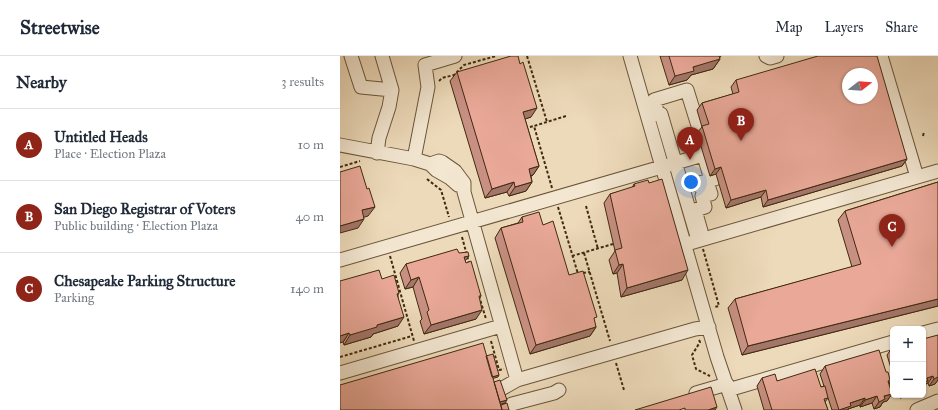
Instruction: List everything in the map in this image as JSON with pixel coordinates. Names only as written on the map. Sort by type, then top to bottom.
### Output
[{"type":"street","points":[[351,56],[361,87],[392,90]]},
{"type":"street","points":[[377,153],[392,90],[382,56]]},
{"type":"street","points":[[414,159],[428,87],[422,61],[455,56]]},
{"type":"street","points":[[630,56],[717,358],[735,410]]},
{"type":"street","points":[[766,56],[770,58],[777,56]]},
{"type":"street","points":[[881,56],[917,177]]},
{"type":"street","points":[[687,90],[700,132],[697,133],[707,154],[710,176],[714,175],[715,179],[699,183],[700,187],[708,185],[711,194],[702,196],[705,207],[695,210],[701,231],[696,233],[661,114],[658,115],[654,100],[687,90]]},
{"type":"street","points":[[340,145],[414,159],[430,164],[436,170],[450,178],[464,192],[516,377]]},
{"type":"street","points":[[340,260],[707,154]]},
{"type":"street","points":[[684,244],[938,171]]},
{"type":"street","points":[[340,373],[501,326]]},
{"type":"street","points":[[487,390],[516,377],[613,352],[695,328],[709,327]]},
{"type":"street","points":[[926,332],[938,329]]},
{"type":"street","points":[[684,397],[728,387],[890,343]]},
{"type":"street","points":[[512,404],[554,393],[559,390]]},
{"type":"street","points":[[917,410],[938,401]]},
{"type":"path","points":[[437,85],[439,80],[454,75],[464,65],[496,56]]},
{"type":"path","points":[[528,56],[547,122],[566,116]]},
{"type":"path","points":[[519,130],[534,126]]},
{"type":"path","points":[[923,136],[924,132]]},
{"type":"path","points":[[340,167],[360,161]]},
{"type":"path","points":[[427,179],[441,190],[452,228]]},
{"type":"path","points":[[586,206],[598,249]]},
{"type":"path","points":[[572,256],[613,244]]},
{"type":"path","points":[[387,246],[416,350]]},
{"type":"path","points":[[584,253],[624,390]]},
{"type":"path","points":[[572,277],[578,275]]},
{"type":"path","points":[[340,357],[412,336]]},
{"type":"building","points":[[511,56],[518,56],[520,64],[523,62],[537,108],[523,112],[539,166],[529,169],[532,182],[515,187],[514,182],[492,189],[457,72]]},
{"type":"building","points":[[669,56],[719,56],[720,59],[693,67],[694,71],[675,76]]},
{"type":"building","points":[[818,56],[877,56],[907,159],[768,200],[766,190],[731,200],[721,167],[715,169],[702,126],[709,124],[702,103],[739,92],[736,80]]},
{"type":"building","points":[[360,166],[367,189],[369,188],[375,207],[362,210],[364,219],[340,226],[340,172]]},
{"type":"building","points":[[662,179],[688,270],[627,288],[623,264],[619,265],[615,250],[622,248],[610,194],[635,186],[634,184],[648,180],[649,183]]},
{"type":"building","points":[[938,182],[938,299],[748,346],[735,299],[861,264],[845,211]]},
{"type":"building","points":[[539,212],[543,225],[553,221],[569,275],[583,271],[597,317],[594,318],[596,327],[536,345],[501,228],[523,222],[522,217]]},
{"type":"building","points":[[457,249],[459,253],[468,252],[469,256],[464,257],[466,263],[471,261],[481,296],[479,296],[482,310],[431,325],[427,312],[429,310],[419,277],[411,280],[406,264]]},
{"type":"building","points":[[379,270],[382,279],[394,275],[399,293],[397,294],[404,317],[377,325],[377,327],[350,335],[349,333],[340,336],[340,281]]},
{"type":"building","points":[[938,335],[938,377],[934,379],[933,376],[927,378],[928,381],[926,381],[926,362],[926,338]]},
{"type":"building","points":[[483,343],[502,410],[340,410],[340,385]]},
{"type":"building","points":[[879,350],[890,380],[888,381],[890,394],[884,396],[885,399],[879,402],[877,396],[865,400],[865,398],[850,403],[851,406],[839,410],[825,366]]},
{"type":"building","points":[[493,354],[499,375],[492,377],[486,356]]},
{"type":"building","points":[[815,369],[821,387],[825,386],[828,398],[824,399],[828,410],[772,410],[762,378],[775,374],[777,381]]},
{"type":"building","points":[[500,380],[507,400],[500,402],[494,382]]},
{"type":"building","points":[[711,387],[717,407],[708,410],[685,410],[685,408],[679,410],[635,410]]},
{"type":"building","points":[[507,403],[509,410],[502,410],[501,405]]},
{"type":"place","name":"San Diego Registrar of Voters","points":[[741,141]]},
{"type":"place","name":"Untitled Heads","points":[[690,160]]},
{"type":"place","name":"Chesapeake Parking Structure","points":[[892,247]]}]
